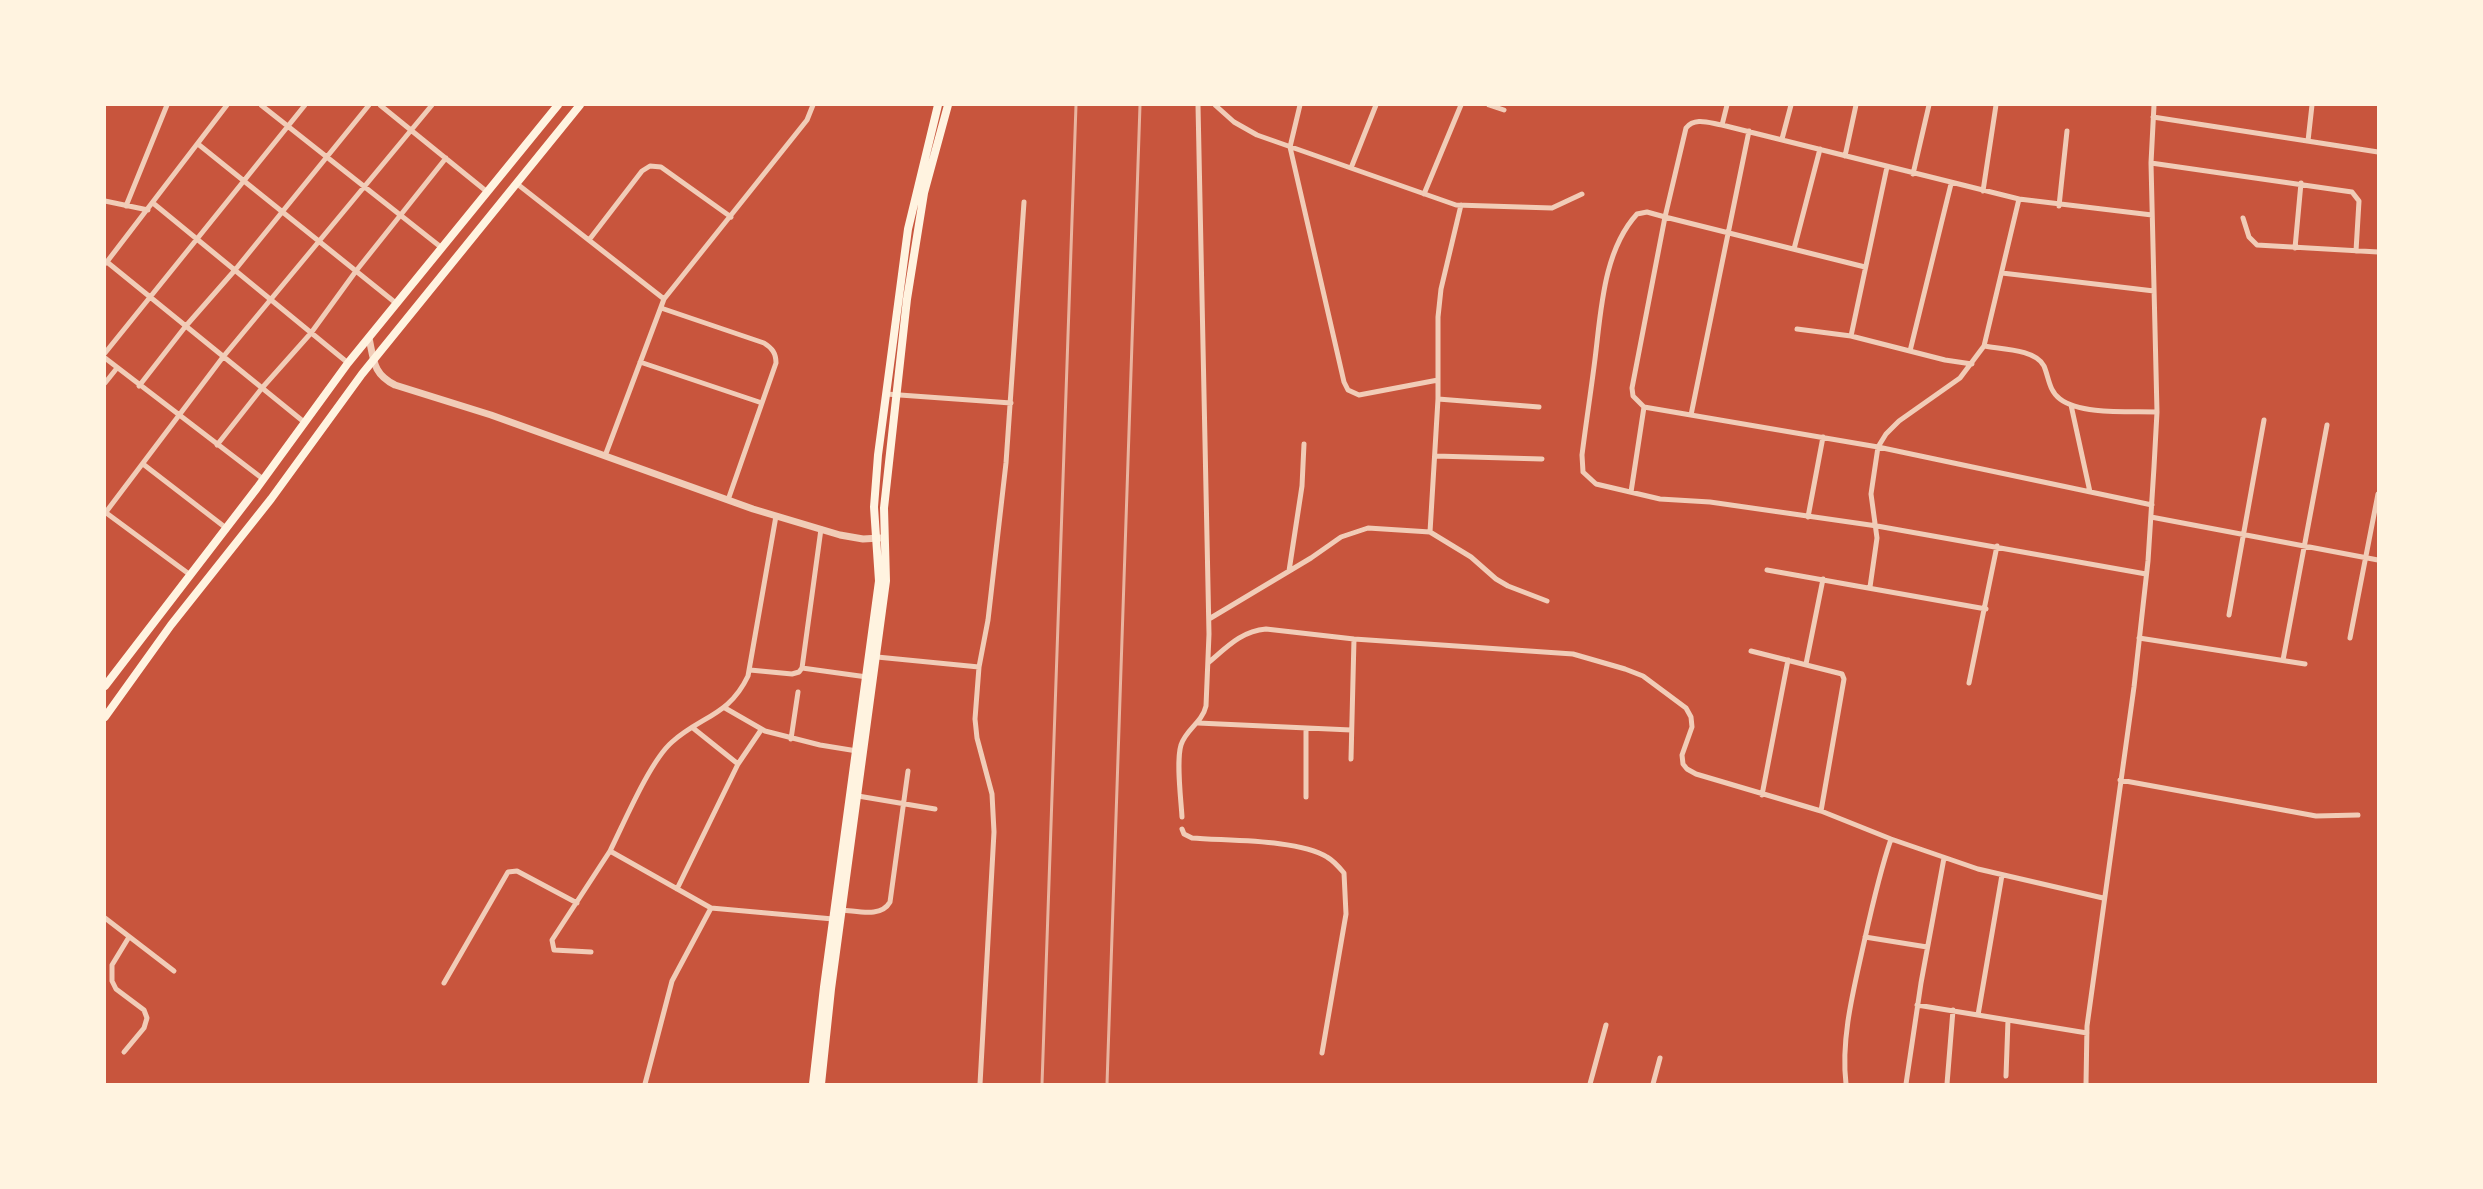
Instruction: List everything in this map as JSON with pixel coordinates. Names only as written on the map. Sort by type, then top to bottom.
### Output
[{"type":"main road","points":[[105,686],[263,479],[348,363],[558,105]]},
{"type":"main road","points":[[105,717],[165,634],[271,499],[318,432],[580,105]]},
{"type":"main road","points":[[813,1084],[879,581],[874,507],[886,394],[908,229],[938,105]]},
{"type":"main road","points":[[821,1084],[886,581],[884,508],[916,231],[928,175],[948,105]]},
{"type":"street","points":[[126,206],[167,105]]},
{"type":"street","points":[[227,105],[106,263],[304,422]]},
{"type":"street","points":[[261,105],[442,248]]},
{"type":"street","points":[[105,353],[305,105]]},
{"type":"street","points":[[139,386],[369,105]]},
{"type":"street","points":[[380,105],[486,191]]},
{"type":"street","points":[[189,574],[105,512],[223,357],[432,105]]},
{"type":"street","points":[[605,456],[664,299],[807,120],[813,105]]},
{"type":"street","points":[[1182,817],[1181,746],[1186,734],[1203,717],[1206,706],[1209,619],[1198,105]]},
{"type":"street","points":[[1215,105],[1234,122],[1257,135],[1461,205],[1552,208],[1581,194]]},
{"type":"street","points":[[1300,105],[1290,147],[1322,290],[1344,382],[1348,390],[1359,395],[1369,395],[1438,380]]},
{"type":"street","points":[[1351,168],[1376,105]]},
{"type":"street","points":[[1424,194],[1461,105]]},
{"type":"street","points":[[1489,105],[1504,110]]},
{"type":"street","points":[[1722,125],[1727,105]]},
{"type":"street","points":[[1782,139],[1791,105]]},
{"type":"street","points":[[1845,156],[1856,105]]},
{"type":"street","points":[[1913,174],[1929,105]]},
{"type":"street","points":[[1983,191],[1996,105]]},
{"type":"street","points":[[2086,1084],[2087,1033],[2139,638],[2152,505],[2157,412],[2151,163],[2154,105]]},
{"type":"street","points":[[2308,141],[2312,105]]},
{"type":"street","points":[[2153,117],[2378,152]]},
{"type":"street","points":[[2152,214],[2019,200],[1782,139],[1694,121],[1686,128],[1665,217],[1632,388],[1633,396],[1644,407],[1878,447],[2152,505]]},
{"type":"street","points":[[1691,415],[1749,131]]},
{"type":"street","points":[[2059,206],[2067,131]]},
{"type":"street","points":[[198,144],[397,304]]},
{"type":"street","points":[[1794,249],[1820,149]]},
{"type":"street","points":[[217,445],[262,388],[311,333],[356,271],[446,158]]},
{"type":"street","points":[[2151,163],[2301,183],[2345,190],[2357,195],[2359,208],[2356,251]]},
{"type":"street","points":[[589,240],[642,171],[650,166],[661,167],[731,217]]},
{"type":"street","points":[[1851,336],[1887,167]]},
{"type":"street","points":[[516,183],[664,299]]},
{"type":"street","points":[[2295,248],[2301,183]]},
{"type":"street","points":[[1910,351],[1951,184]]},
{"type":"street","points":[[1870,587],[1877,526],[1871,494],[1878,447],[1886,434],[1899,421],[1960,378],[1984,346],[2019,200]]},
{"type":"street","points":[[105,201],[148,210]]},
{"type":"street","points":[[981,1084],[994,832],[992,794],[977,738],[975,719],[979,667],[988,620],[1006,463],[1024,202]]},
{"type":"street","points":[[153,203],[348,363]]},
{"type":"street","points":[[1430,532],[1438,399],[1441,289],[1461,205]]},
{"type":"street","points":[[1865,267],[1647,212],[1637,214],[1619,240],[1607,281],[1582,455],[1583,472],[1589,480],[1596,484],[1660,499],[1710,502],[1877,526],[2146,574]]},
{"type":"street","points":[[2243,218],[2249,237],[2257,245],[2378,252]]},
{"type":"street","points":[[2002,273],[2154,291]]},
{"type":"street","points":[[661,308],[770,347],[776,357],[776,363],[728,500]]},
{"type":"street","points":[[1797,329],[1851,336],[1972,364]]},
{"type":"street","points":[[369,339],[374,360],[383,378],[396,385],[491,415],[728,500],[821,530],[863,539],[885,537]]},
{"type":"street","points":[[1984,346],[2036,358],[2043,364],[2052,391],[2071,405],[2086,409],[2157,412]]},
{"type":"street","points":[[105,358],[179,417],[263,479]]},
{"type":"street","points":[[640,362],[762,403]]},
{"type":"street","points":[[105,383],[117,368]]},
{"type":"street","points":[[886,394],[1011,403]]},
{"type":"street","points":[[1438,399],[1539,407]]},
{"type":"street","points":[[2071,405],[2090,492]]},
{"type":"street","points":[[1631,492],[1644,407]]},
{"type":"street","points":[[2229,615],[2264,420]]},
{"type":"street","points":[[2283,660],[2327,425]]},
{"type":"street","points":[[1808,517],[1823,437]]},
{"type":"street","points":[[1289,571],[1302,486],[1304,444]]},
{"type":"street","points":[[1435,456],[1542,459]]},
{"type":"street","points":[[142,464],[225,528]]},
{"type":"street","points":[[2350,638],[2378,494]]},
{"type":"street","points":[[591,952],[554,950],[551,946],[555,932],[577,903],[610,851],[656,762],[672,742],[724,708],[741,692],[750,670],[776,516]]},
{"type":"street","points":[[2151,517],[2378,560]]},
{"type":"street","points":[[1209,619],[1341,537],[1368,528],[1430,532],[1471,557],[1496,579],[1547,601]]},
{"type":"street","points":[[750,670],[792,674],[799,672],[802,668],[821,530]]},
{"type":"street","points":[[1969,683],[1986,609],[1996,546]]},
{"type":"street","points":[[1767,570],[1986,609]]},
{"type":"street","points":[[1806,664],[1823,579]]},
{"type":"street","points":[[1208,663],[1237,638],[1256,630],[1573,654],[1643,676],[1686,708],[1691,717],[1692,727],[1682,755],[1687,769],[1762,795],[1821,811],[1944,858],[2002,875],[2103,898]]},
{"type":"street","points":[[2139,638],[2305,664]]},
{"type":"street","points":[[1351,759],[1354,639]]},
{"type":"street","points":[[1751,651],[1842,674],[1844,679],[1821,811]]},
{"type":"street","points":[[877,657],[979,667]]},
{"type":"street","points":[[1762,795],[1788,660]]},
{"type":"street","points":[[802,668],[867,676]]},
{"type":"street","points":[[791,739],[798,693]]},
{"type":"street","points":[[724,708],[761,730],[791,739],[857,751]]},
{"type":"street","points":[[1198,723],[1351,730]]},
{"type":"street","points":[[693,728],[738,764]]},
{"type":"street","points":[[1306,728],[1306,797]]},
{"type":"street","points":[[677,889],[738,764],[761,730]]},
{"type":"street","points":[[842,910],[875,913],[888,907],[908,771]]},
{"type":"street","points":[[2120,780],[2316,816],[2358,816]]},
{"type":"street","points":[[858,796],[935,809]]},
{"type":"street","points":[[1182,829],[1184,834],[1192,838],[1284,845],[1306,850],[1326,856],[1344,873],[1347,914],[1322,1053]]},
{"type":"street","points":[[1845,1084],[1844,1067],[1852,999],[1881,869],[1891,839]]},
{"type":"street","points":[[610,851],[711,908],[833,919]]},
{"type":"street","points":[[1906,1084],[1917,1005],[1944,858]]},
{"type":"street","points":[[444,983],[508,872],[517,871],[577,903]]},
{"type":"street","points":[[1978,1015],[2002,875]]},
{"type":"street","points":[[645,1084],[672,981],[711,908]]},
{"type":"street","points":[[105,918],[174,970]]},
{"type":"street","points":[[124,1052],[144,1028],[147,1018],[144,1010],[116,989],[112,981],[112,964],[129,937]]},
{"type":"street","points":[[1865,937],[1928,948]]},
{"type":"street","points":[[1917,1005],[2087,1033]]},
{"type":"street","points":[[1947,1084],[1953,1010]]},
{"type":"street","points":[[2006,1076],[2008,1020]]},
{"type":"street","points":[[1590,1084],[1606,1025]]},
{"type":"street","points":[[1653,1084],[1660,1058]]},
{"type":"railway","points":[[1042,1084],[1076,105]]},
{"type":"railway","points":[[1107,1084],[1140,105]]}]
